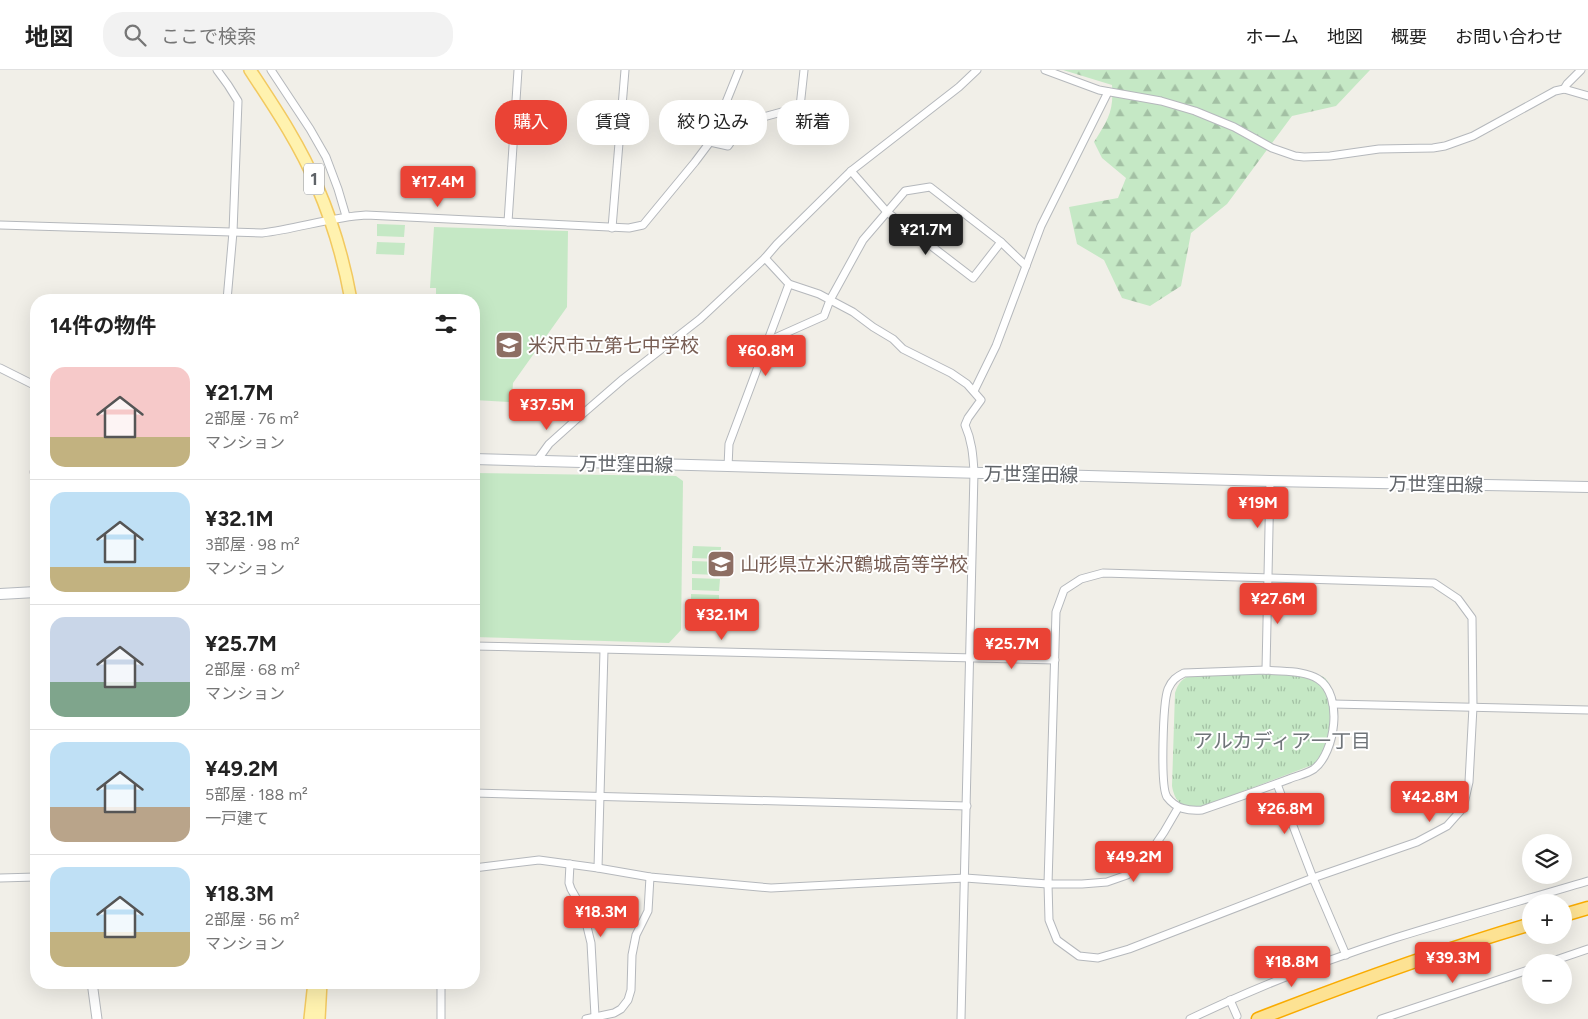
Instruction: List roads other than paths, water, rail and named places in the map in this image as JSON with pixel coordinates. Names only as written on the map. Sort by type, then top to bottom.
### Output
[{"type":"highway","points":[[1572,913],[1588,908]]},
{"type":"highway","points":[[1572,919],[1588,914]]},
{"type":"highway","points":[[1258,1019],[1343,986],[1522,927]]},
{"type":"highway","points":[[1274,1019],[1427,963],[1522,934]]},
{"type":"main road","name":"1","points":[[250,70],[292,135],[317,186],[344,264],[350,294]]},
{"type":"main road","name":"万世窪田線","points":[[480,459],[1270,481],[1588,487]]},
{"type":"main road","points":[[0,594],[30,592]]},
{"type":"main road","points":[[310,1019],[313,989]]},
{"type":"main road","points":[[319,1019],[321,989]]},
{"type":"street","points":[[217,70],[238,101],[228,294]]},
{"type":"street","points":[[271,70],[326,157],[346,216]]},
{"type":"street","points":[[508,222],[518,70]]},
{"type":"street","points":[[612,228],[625,70]]},
{"type":"street","points":[[726,100],[738,70]]},
{"type":"street","points":[[767,116],[800,107],[804,70]]},
{"type":"street","points":[[536,462],[549,444],[564,430],[623,379],[700,319],[851,171],[977,70]]},
{"type":"street","points":[[1045,70],[1108,92],[1161,101],[1195,111],[1234,128],[1272,148],[1295,156],[1315,157],[1379,149],[1445,146],[1473,136],[1554,91],[1564,89],[1588,96]]},
{"type":"street","points":[[1564,89],[1581,70]]},
{"type":"street","points":[[974,391],[996,346],[1041,226],[1108,92]]},
{"type":"street","points":[[0,225],[271,232],[346,216],[366,215],[629,228],[643,225],[708,145]]},
{"type":"street","points":[[851,171],[887,212],[973,278],[1001,242]]},
{"type":"street","points":[[768,341],[824,316],[830,300],[863,240],[904,191],[930,187],[1001,242],[1026,266]]},
{"type":"street","points":[[764,258],[789,284],[819,294],[853,312],[893,339],[903,349],[967,384],[981,400],[965,425],[970,436],[973,451],[974,472],[961,1019]]},
{"type":"street","points":[[728,466],[729,444],[789,284]]},
{"type":"street","points":[[0,368],[30,383]]},
{"type":"street","points":[[1266,670],[1270,481]]},
{"type":"street","points":[[1103,573],[1434,583],[1458,598],[1472,618],[1473,706],[1469,782],[1463,808],[1448,826],[1417,842],[1313,878],[1128,949],[1098,958],[1079,956],[1057,940],[1048,920],[1054,660],[1056,612],[1064,590],[1081,579],[1103,573]]},
{"type":"street","points":[[480,646],[1054,660]]},
{"type":"street","points":[[598,868],[604,650]]},
{"type":"street","points":[[1266,670],[1302,674],[1319,680],[1329,690],[1333,704],[1333,730],[1326,755],[1314,769],[1277,784],[1202,810],[1190,811],[1178,808],[1166,796],[1163,779],[1163,735],[1167,691],[1173,679],[1184,673],[1266,670]]},
{"type":"street","points":[[1333,704],[1588,710]]},
{"type":"street","points":[[1277,784],[1313,878],[1346,955]]},
{"type":"street","points":[[480,793],[966,806]]},
{"type":"street","points":[[480,867],[539,860],[650,877],[771,888],[965,878],[1048,884],[1108,882],[1127,875],[1145,860],[1178,808]]},
{"type":"street","points":[[570,864],[569,883],[583,910],[591,943],[594,1016]]},
{"type":"street","points":[[0,878],[30,877]]},
{"type":"street","points":[[586,1019],[594,1016],[615,1016],[628,1000],[631,990],[632,955],[636,935],[648,911],[650,877]]},
{"type":"street","points":[[1190,1019],[1230,1000],[1394,938],[1588,881]]},
{"type":"street","points":[[1572,954],[1588,949]]},
{"type":"street","points":[[1381,1019],[1522,972]]},
{"type":"street","points":[[93,989],[97,1019]]},
{"type":"street","points":[[440,989],[441,1019]]},
{"type":"street","points":[[1230,1000],[1237,1016]]},
{"type":"place","name":"米沢市立第七中学校","points":[[509,345]]},
{"type":"place","name":"山形県立米沢鶴城高等学校","points":[[721,564]]},
{"type":"district","name":"アルカディア一丁目","points":[[1282,741]]}]
